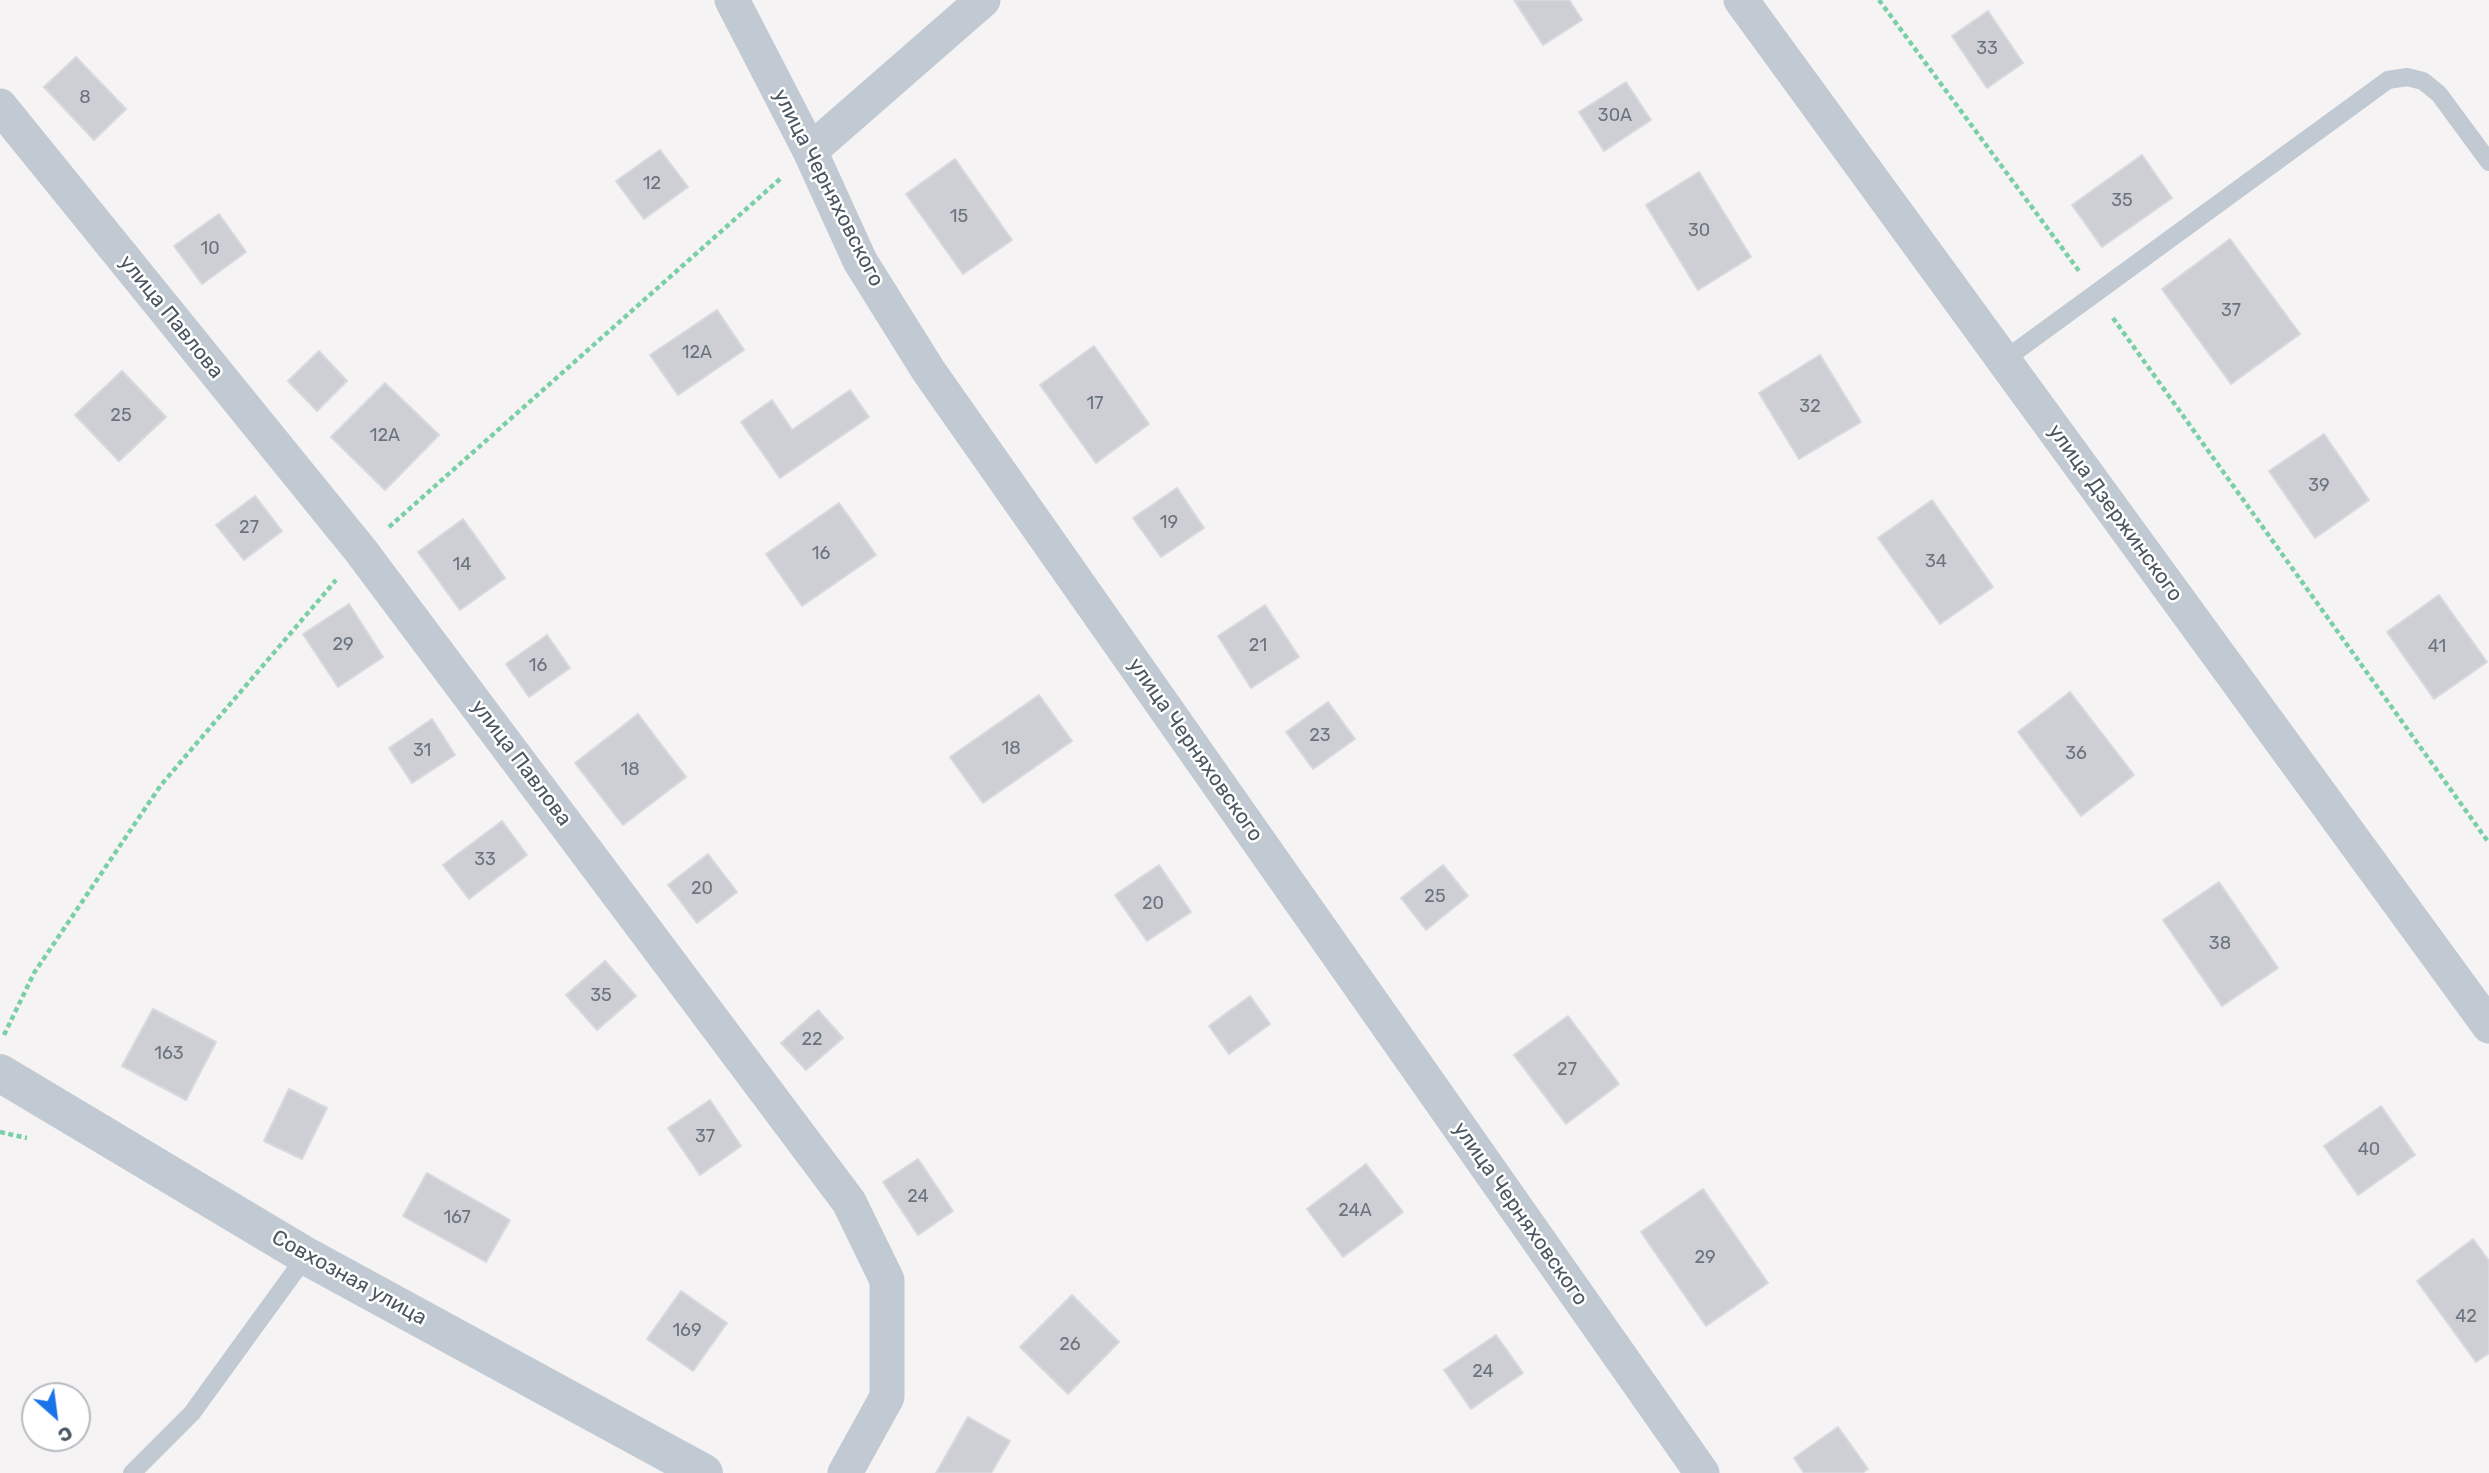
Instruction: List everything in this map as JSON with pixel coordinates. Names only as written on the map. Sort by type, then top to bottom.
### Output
[{"type":"street","name":"улица Черняховского","points":[[732,0],[810,151],[860,261],[928,370],[1702,1473]]},
{"type":"street","points":[[810,151],[983,0]]},
{"type":"street","name":"улица Дзержинского","points":[[1741,0],[2489,1026]]},
{"type":"street","name":"улица Павлова","points":[[0,106],[361,551],[849,1202],[887,1280],[887,1397],[845,1473]]},
{"type":"street","name":"Совхозная улица","points":[[0,1073],[306,1255],[704,1473]]},
{"type":"lane","points":[[2004,360],[2388,80],[2407,77],[2423,81],[2439,94],[2489,162]]},
{"type":"lane","points":[[132,1473],[192,1413],[306,1255]]},
{"type":"path","points":[[1879,0],[2095,294],[2489,844]]},
{"type":"building","points":[[1514,0],[1569,0],[1582,20],[1543,45]]},
{"type":"building","points":[[1988,11],[2023,63],[1987,88],[1952,36]]},
{"type":"building","points":[[76,57],[126,109],[94,140],[44,87]]},
{"type":"building","points":[[1626,82],[1651,120],[1604,151],[1579,112]]},
{"type":"building","points":[[660,150],[688,187],[644,219],[616,181]]},
{"type":"building","points":[[2142,155],[2172,198],[2102,247],[2072,205]]},
{"type":"building","points":[[955,159],[1012,240],[963,274],[906,194]]},
{"type":"building","points":[[1699,172],[1751,257],[1698,290],[1646,205]]},
{"type":"building","points":[[219,214],[246,252],[202,284],[174,246]]},
{"type":"building","points":[[2230,239],[2300,334],[2231,384],[2162,289]]},
{"type":"building","points":[[717,310],[744,350],[678,395],[650,355]]},
{"type":"building","points":[[1094,346],[1149,424],[1096,463],[1040,385]]},
{"type":"building","points":[[319,351],[347,381],[317,411],[288,381]]},
{"type":"building","points":[[1820,355],[1861,422],[1799,459],[1759,393]]},
{"type":"building","points":[[122,371],[166,417],[119,461],[75,415]]},
{"type":"building","points":[[385,383],[439,435],[385,490],[331,437]]},
{"type":"building","points":[[850,390],[869,417],[780,478],[741,422],[772,400],[792,430]]},
{"type":"building","points":[[2324,434],[2369,500],[2315,538],[2269,471]]},
{"type":"building","points":[[1177,488],[1204,528],[1161,557],[1133,518]]},
{"type":"building","points":[[255,496],[282,531],[244,560],[216,525]]},
{"type":"building","points":[[1932,500],[1993,587],[1940,624],[1878,538]]},
{"type":"building","points":[[839,503],[876,555],[802,606],[766,554]]},
{"type":"building","points":[[463,519],[505,578],[460,610],[418,552]]},
{"type":"building","points":[[2439,595],[2487,662],[2434,699],[2387,632]]},
{"type":"building","points":[[349,604],[383,657],[338,687],[303,634]]},
{"type":"building","points":[[1265,605],[1299,657],[1251,688],[1218,636]]},
{"type":"building","points":[[547,635],[570,668],[529,697],[506,664]]},
{"type":"building","points":[[2070,692],[2134,775],[2081,816],[2018,732]]},
{"type":"building","points":[[1039,695],[1072,741],[983,803],[950,757]]},
{"type":"building","points":[[1328,702],[1355,739],[1313,769],[1286,732]]},
{"type":"building","points":[[638,714],[686,777],[623,825],[575,763]]},
{"type":"building","points":[[432,719],[455,755],[412,783],[389,748]]},
{"type":"building","points":[[502,821],[527,855],[469,899],[443,865]]},
{"type":"building","points":[[708,854],[737,892],[697,923],[668,885]]},
{"type":"building","points":[[1159,865],[1191,912],[1147,941],[1115,895]]},
{"type":"building","points":[[1443,865],[1468,896],[1426,930],[1401,898]]},
{"type":"building","points":[[2219,882],[2278,968],[2222,1006],[2163,920]]},
{"type":"building","points":[[605,961],[636,996],[597,1030],[566,995]]},
{"type":"building","points":[[1250,996],[1270,1024],[1229,1054],[1209,1026]]},
{"type":"building","points":[[153,1009],[216,1042],[186,1100],[122,1066]]},
{"type":"building","points":[[818,1010],[843,1038],[806,1070],[781,1043]]},
{"type":"building","points":[[1568,1016],[1619,1084],[1566,1124],[1514,1055]]},
{"type":"building","points":[[289,1089],[327,1108],[302,1159],[264,1141]]},
{"type":"building","points":[[710,1100],[741,1146],[700,1175],[668,1128]]},
{"type":"building","points":[[2381,1106],[2415,1155],[2358,1195],[2324,1146]]},
{"type":"building","points":[[918,1159],[953,1211],[918,1235],[883,1182]]},
{"type":"building","points":[[1366,1164],[1403,1212],[1343,1257],[1307,1209]]},
{"type":"building","points":[[427,1173],[510,1220],[486,1262],[403,1216]]},
{"type":"building","points":[[1703,1189],[1768,1283],[1706,1326],[1641,1232]]},
{"type":"building","points":[[2473,1239],[2489,1261],[2489,1353],[2476,1362],[2417,1281]]},
{"type":"building","points":[[681,1291],[727,1323],[693,1371],[647,1339]]},
{"type":"building","points":[[1072,1295],[1119,1342],[1068,1394],[1020,1347]]},
{"type":"building","points":[[1496,1335],[1523,1373],[1471,1409],[1444,1370]]},
{"type":"building","points":[[968,1417],[1010,1441],[991,1473],[936,1473]]},
{"type":"building","points":[[1838,1427],[1868,1469],[1862,1473],[1804,1473],[1794,1458]]}]
